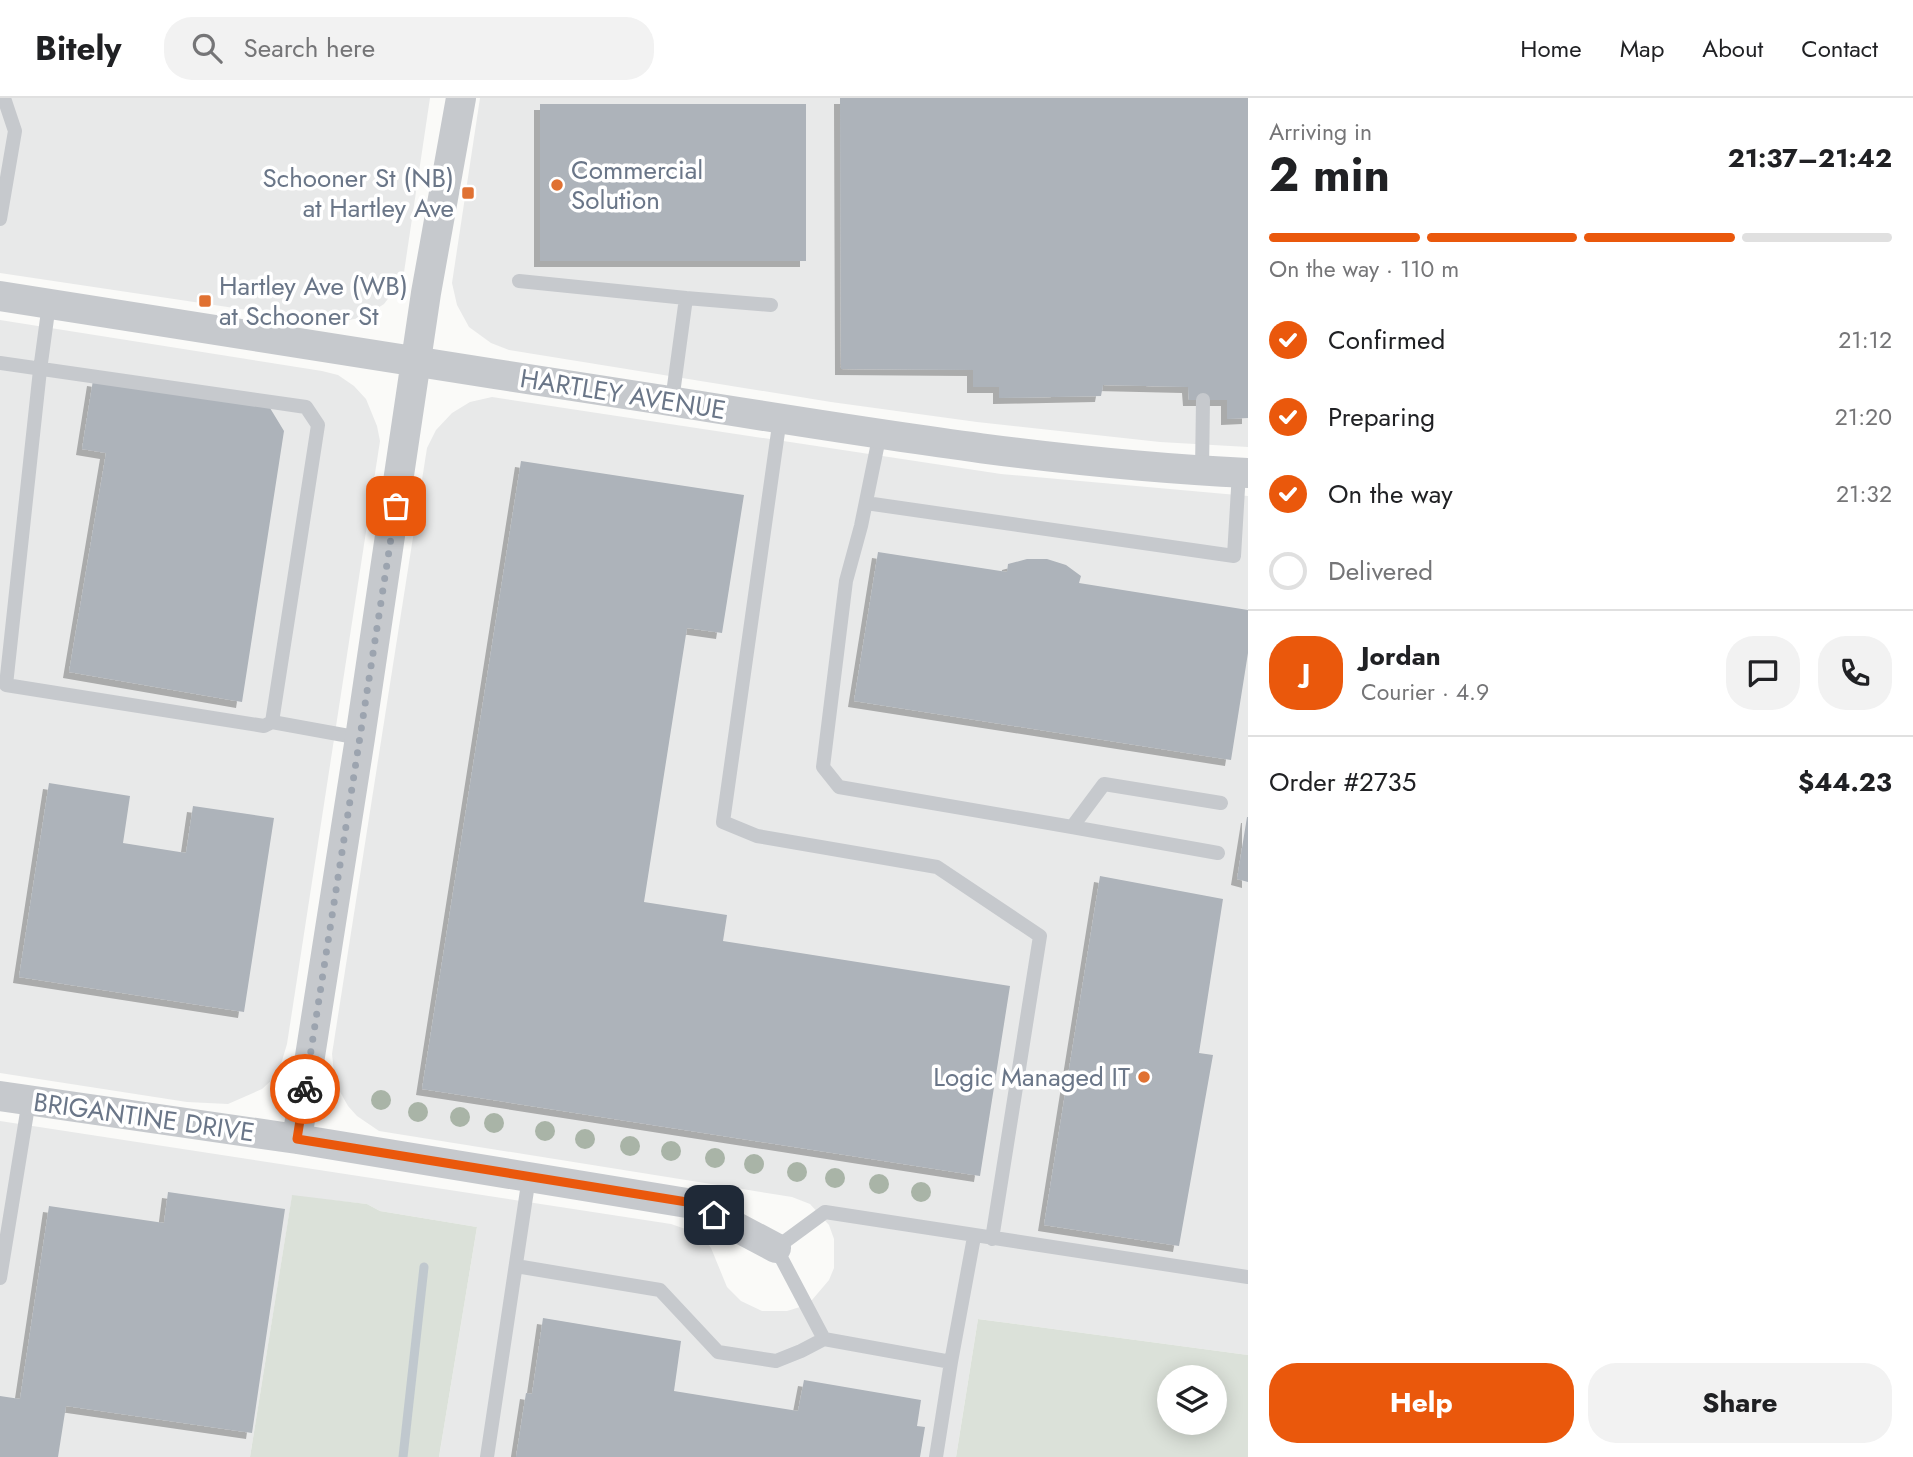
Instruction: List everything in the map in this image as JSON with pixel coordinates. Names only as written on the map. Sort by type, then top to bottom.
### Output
[{"type":"street","points":[[297,1139],[418,362],[426,293],[461,98]]},
{"type":"street","name":"HARTLEY AVENUE","points":[[0,296],[1012,452],[1244,472]]},
{"type":"street","name":"BRIGANTINE DRIVE","points":[[0,1096],[297,1139],[693,1203],[776,1248]]},
{"type":"lane","points":[[0,219],[15,131],[4,98]]},
{"type":"lane","points":[[519,281],[771,305]]},
{"type":"lane","points":[[671,401],[686,298]]},
{"type":"lane","points":[[49,304],[6,685],[264,726],[272,722],[360,738]]},
{"type":"lane","points":[[0,363],[306,407],[318,425],[272,722]]},
{"type":"lane","points":[[1202,470],[1203,400]]},
{"type":"lane","points":[[780,418],[723,822],[757,836],[937,867],[1040,936],[992,1239]]},
{"type":"lane","points":[[880,433],[846,581],[823,767],[839,787],[1218,853]]},
{"type":"lane","points":[[866,503],[1234,556],[1244,472]]},
{"type":"lane","points":[[1072,827],[1104,785],[1221,803]]},
{"type":"lane","points":[[0,1278],[29,1100]]},
{"type":"lane","points":[[487,1457],[529,1177]]},
{"type":"lane","points":[[824,1339],[776,1248],[825,1212],[1248,1277]]},
{"type":"lane","points":[[936,1457],[974,1237]]},
{"type":"lane","points":[[516,1266],[660,1290],[718,1352],[776,1361],[824,1339],[951,1362]]},
{"type":"shaded area","points":[[0,98],[430,98],[403,279],[384,304],[359,318],[335,323],[0,273]]},
{"type":"shaded area","points":[[480,98],[1248,98],[1248,447],[1160,442],[977,422],[831,402],[509,350],[491,343],[469,327],[457,305],[452,283]]},
{"type":"shaded area","points":[[0,320],[338,375],[366,399],[377,426],[380,441],[287,1044],[273,1079],[262,1089],[228,1104],[187,1102],[0,1073]]},
{"type":"shaded area","points":[[492,397],[1001,474],[1248,496],[1248,1355],[978,1319],[956,1457],[439,1457],[477,1227],[380,1211],[367,1204],[292,1196],[250,1457],[0,1457],[0,1121],[671,1224],[694,1232],[704,1239],[711,1248],[727,1287],[741,1301],[762,1311],[787,1311],[800,1307],[812,1300],[829,1280],[834,1268],[834,1239],[829,1225],[810,1204],[792,1197],[379,1131],[357,1116],[335,1083],[332,1054],[427,448],[436,430],[452,413],[470,402]]},
{"type":"shaded area","points":[[292,1195],[367,1204],[380,1211],[477,1227],[439,1457],[250,1457]]},
{"type":"shaded area","points":[[978,1319],[1248,1355],[1248,1457],[956,1457]]},
{"type":"building","points":[[840,98],[1248,98],[1248,418],[1227,419],[1227,400],[1189,400],[1188,387],[1103,385],[1101,396],[999,398],[999,387],[973,387],[973,370],[841,369]]},
{"type":"building","points":[[540,104],[806,104],[806,261],[540,261]]},
{"type":"building","points":[[93,380],[270,408],[284,431],[242,702],[69,672],[106,453],[82,449]]},
{"type":"building","points":[[521,461],[744,495],[722,633],[687,628],[644,902],[727,915],[723,941],[1010,986],[980,1176],[422,1089]]},
{"type":"building","points":[[878,552],[1007,572],[1008,564],[1027,559],[1047,559],[1066,565],[1081,576],[1079,583],[1248,610],[1248,653],[1231,760],[854,701]]},
{"type":"building","points":[[49,783],[130,796],[123,843],[186,853],[193,806],[274,818],[244,1012],[19,977]]},
{"type":"building","points":[[1248,817],[1248,882],[1237,879]]},
{"type":"building","points":[[1100,876],[1223,899],[1199,1053],[1213,1055],[1179,1246],[1044,1225]]},
{"type":"building","points":[[168,1192],[285,1209],[252,1433],[66,1406],[58,1457],[0,1457],[0,1396],[20,1399],[49,1206],[164,1223]]},
{"type":"building","points":[[543,1318],[681,1341],[674,1391],[798,1411],[804,1380],[921,1400],[917,1426],[925,1427],[920,1457],[516,1457],[526,1393],[532,1394]]},
{"type":"waterway","points":[[403,1457],[424,1267]]},
{"type":"way so far","points":[[305,1089],[396,506]]},
{"type":"place","name":"Commercial Solution","points":[[557,185]]},
{"type":"place","name":"Schooner St (NB) at Hartley Ave","points":[[468,193]]},
{"type":"place","name":"Hartley Ave (WB) at Schooner St","points":[[205,301]]},
{"type":"place","name":"Logic Managed IT","points":[[1144,1077]]},
{"type":"route","points":[[305,1089],[297,1139],[693,1203],[714,1215]]}]
